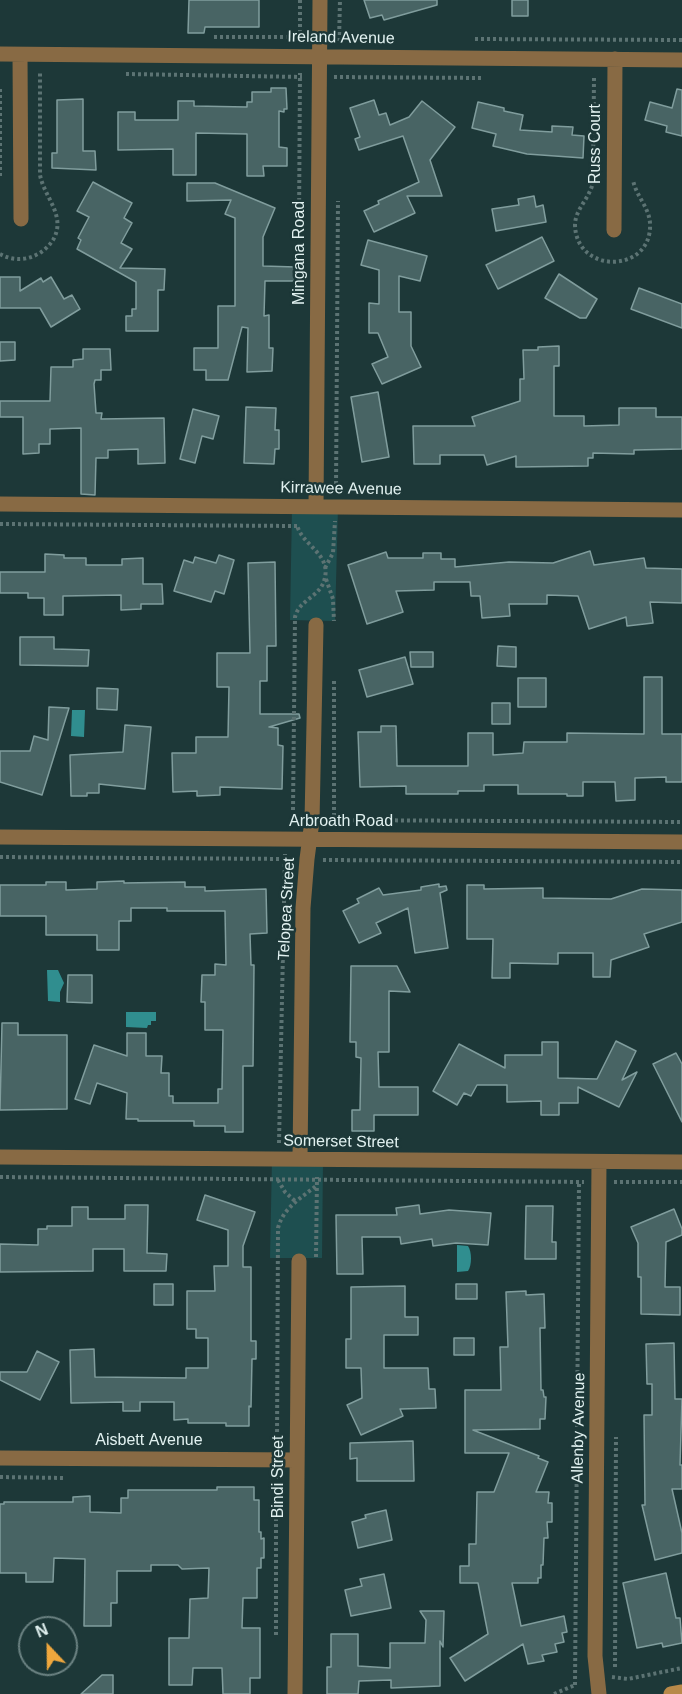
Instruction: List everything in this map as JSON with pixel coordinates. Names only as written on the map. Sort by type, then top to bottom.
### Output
[{"type":"street","name":"Mingana Road","points":[[316,507],[320,0]]},
{"type":"street","name":"Ireland Avenue","points":[[0,54],[682,60]]},
{"type":"street","points":[[20,54],[21,219]]},
{"type":"street","name":"Russ Court","points":[[614,230],[615,59]]},
{"type":"street","name":"Kirrawee Avenue","points":[[0,504],[682,510]]},
{"type":"street","name":"Telopea Street","points":[[300,1159],[303,908],[312,821],[316,625]]},
{"type":"street","name":"Arbroath Road","points":[[0,837],[682,842]]},
{"type":"street","name":"Somerset Street","points":[[0,1157],[682,1162]]},
{"type":"street","name":"Allenby Avenue","points":[[599,1162],[595,1656],[599,1694]]},
{"type":"street","name":"Bindi Street","points":[[295,1694],[299,1261]]},
{"type":"street","name":"Aisbett Avenue","points":[[0,1458],[297,1460]]},
{"type":"street","points":[[671,1694],[682,1692]]},
{"type":"path","points":[[300,0],[300,42]]},
{"type":"path","points":[[339,44],[340,0]]},
{"type":"path","points":[[333,38],[340,38]]},
{"type":"path","points":[[470,39],[682,40]]},
{"type":"path","points":[[0,254],[14,259],[38,255],[52,241],[58,226],[53,205],[43,186],[40,174],[40,73],[20,73]]},
{"type":"path","points":[[123,74],[305,77]]},
{"type":"path","points":[[338,74],[338,89]]},
{"type":"path","points":[[333,77],[338,74],[489,78]]},
{"type":"path","points":[[582,78],[601,78]]},
{"type":"path","points":[[0,89],[0,178]]},
{"type":"path","points":[[336,495],[338,195]]},
{"type":"path","points":[[325,568],[333,553],[335,518]]},
{"type":"path","points":[[0,524],[306,526]]},
{"type":"path","points":[[325,526],[335,526]]},
{"type":"path","points":[[325,820],[682,822]]},
{"type":"path","points":[[0,857],[285,857],[292,859]]},
{"type":"path","points":[[279,1147],[285,857]]},
{"type":"path","points":[[320,860],[682,862]]},
{"type":"path","points":[[278,1170],[278,1180],[285,1192],[296,1202]]},
{"type":"path","points":[[0,1177],[587,1182]]},
{"type":"path","points":[[554,1694],[577,1685],[579,1182]]},
{"type":"path","points":[[618,1194],[616,1182],[682,1182]]},
{"type":"path","points":[[616,1429],[613,1677],[628,1679],[682,1668]]},
{"type":"path","points":[[276,1473],[276,1646]]},
{"type":"shaded area","points":[[292,507],[338,507],[335,621],[290,620]]},
{"type":"shaded area","points":[[72,710],[85,710],[84,737],[71,736]]},
{"type":"shaded area","points":[[47,970],[58,970],[64,983],[60,992],[60,1002],[48,1001]]},
{"type":"shaded area","points":[[126,1012],[156,1012],[156,1021],[151,1021],[151,1025],[147,1028],[126,1027]]},
{"type":"shaded area","points":[[272,1159],[323,1160],[322,1258],[270,1258]]},
{"type":"shaded area","points":[[457,1245],[468,1246],[471,1262],[468,1271],[457,1272]]},
{"type":"building","points":[[189,0],[259,0],[259,27],[205,27],[204,33],[188,33]]},
{"type":"building","points":[[364,0],[437,0],[437,5],[384,20],[382,15],[370,18]]},
{"type":"building","points":[[512,0],[528,0],[528,16],[512,16]]},
{"type":"building","points":[[271,88],[286,88],[287,109],[284,109],[284,112],[279,111],[279,147],[287,148],[287,166],[263,166],[264,176],[247,176],[247,134],[196,133],[196,175],[173,175],[173,149],[118,150],[118,112],[135,112],[135,120],[178,120],[178,101],[194,101],[194,106],[247,107],[247,102],[252,102],[252,92],[271,92]]},
{"type":"building","points":[[677,89],[682,90],[682,136],[666,132],[667,126],[645,120],[650,102],[672,108]]},
{"type":"building","points":[[83,99],[83,151],[95,151],[96,170],[52,168],[52,153],[57,153],[57,100]]},
{"type":"building","points":[[374,100],[379,115],[386,113],[390,125],[409,117],[422,101],[455,127],[430,160],[442,196],[407,196],[415,213],[374,232],[364,211],[379,204],[378,201],[419,182],[403,136],[359,150],[355,139],[360,137],[350,108]]},
{"type":"building","points":[[478,102],[523,115],[520,130],[552,132],[552,126],[573,127],[572,135],[584,136],[583,158],[527,154],[493,146],[496,134],[472,128]]},
{"type":"building","points":[[93,182],[132,203],[124,218],[132,223],[121,243],[132,249],[120,268],[165,269],[164,290],[158,290],[158,331],[126,331],[126,316],[132,316],[132,309],[136,309],[136,282],[77,249],[81,240],[78,238],[89,217],[77,211]]},
{"type":"building","points":[[187,183],[215,183],[275,208],[263,237],[263,266],[296,267],[296,281],[265,281],[264,316],[269,315],[269,348],[273,348],[272,371],[247,372],[248,328],[242,327],[228,380],[206,380],[206,370],[194,370],[194,348],[218,348],[218,306],[235,306],[235,218],[225,214],[231,200],[187,201]]},
{"type":"building","points":[[534,196],[536,207],[543,205],[546,222],[496,231],[492,209],[519,205],[518,199]]},
{"type":"building","points":[[542,237],[554,261],[498,289],[486,265]]},
{"type":"building","points":[[368,240],[427,256],[420,281],[399,276],[399,312],[411,312],[411,346],[421,367],[382,384],[372,364],[388,357],[378,333],[369,333],[369,303],[379,304],[379,270],[361,265]]},
{"type":"building","points":[[559,274],[597,299],[586,318],[580,318],[545,298]]},
{"type":"building","points":[[0,277],[20,277],[20,291],[41,278],[43,282],[51,277],[64,299],[72,295],[80,309],[51,327],[40,308],[0,308]]},
{"type":"building","points":[[639,288],[682,304],[682,328],[631,309]]},
{"type":"building","points":[[0,342],[15,342],[15,360],[0,361]]},
{"type":"building","points":[[559,346],[559,366],[554,366],[554,416],[584,416],[584,426],[619,425],[619,408],[656,408],[656,417],[682,417],[682,449],[634,450],[634,454],[593,453],[593,458],[588,458],[588,466],[516,467],[516,456],[487,465],[484,455],[440,455],[440,464],[414,464],[413,426],[475,426],[472,417],[520,401],[520,379],[524,379],[523,350]]},
{"type":"building","points":[[83,349],[110,349],[111,370],[101,370],[101,380],[95,380],[94,384],[96,413],[102,413],[101,419],[164,418],[165,463],[138,464],[138,449],[108,450],[108,458],[96,458],[95,495],[81,494],[81,428],[50,429],[50,444],[39,444],[39,453],[23,454],[23,417],[0,417],[0,401],[50,401],[51,367],[73,367],[73,360],[83,359]]},
{"type":"building","points":[[378,392],[389,457],[362,462],[351,397]]},
{"type":"building","points":[[246,407],[276,408],[275,430],[279,430],[279,449],[275,449],[274,464],[244,463]]},
{"type":"building","points":[[193,409],[219,416],[213,439],[202,436],[195,463],[180,459]]},
{"type":"building","points":[[590,551],[594,565],[644,558],[646,568],[682,569],[682,603],[650,602],[653,623],[627,626],[626,617],[589,629],[578,596],[547,595],[547,604],[509,604],[510,616],[482,618],[480,596],[471,596],[470,582],[434,582],[434,590],[396,591],[403,612],[367,624],[348,565],[386,552],[388,558],[423,558],[423,553],[441,553],[441,559],[455,559],[455,567],[509,562],[553,563]]},
{"type":"building","points":[[45,554],[64,555],[64,558],[86,558],[86,565],[122,565],[122,559],[143,558],[143,584],[162,584],[163,604],[141,604],[141,609],[121,610],[121,595],[63,596],[63,615],[44,615],[44,598],[28,598],[28,593],[0,593],[0,572],[45,572]]},
{"type":"building","points":[[219,555],[234,560],[224,594],[215,591],[211,602],[174,591],[184,560],[193,563],[195,557],[216,563]]},
{"type":"building","points":[[275,562],[276,646],[267,646],[267,681],[260,681],[260,714],[299,714],[300,718],[269,727],[278,728],[278,745],[283,746],[282,789],[220,787],[220,795],[197,796],[197,791],[173,792],[172,753],[196,753],[196,737],[228,737],[229,687],[217,687],[217,653],[250,653],[248,563]]},
{"type":"building","points":[[20,637],[54,637],[54,649],[89,650],[88,666],[20,665]]},
{"type":"building","points":[[498,646],[516,647],[516,667],[497,666]]},
{"type":"building","points":[[410,652],[433,652],[433,667],[411,667]]},
{"type":"building","points":[[405,657],[413,684],[367,697],[359,670]]},
{"type":"building","points":[[644,677],[662,677],[662,734],[682,734],[682,782],[666,782],[666,777],[635,778],[635,800],[616,801],[615,782],[583,782],[583,796],[518,794],[518,785],[484,785],[484,791],[458,791],[458,794],[406,794],[406,786],[360,787],[358,732],[381,732],[381,726],[396,726],[397,766],[468,766],[468,733],[493,733],[493,755],[523,753],[524,742],[567,742],[567,733],[644,734]]},
{"type":"building","points":[[518,678],[546,678],[546,707],[518,707]]},
{"type":"building","points":[[97,688],[118,689],[117,710],[97,709]]},
{"type":"building","points":[[492,703],[510,703],[510,724],[492,724]]},
{"type":"building","points":[[49,707],[69,708],[42,795],[0,782],[0,751],[30,751],[34,736],[48,740]]},
{"type":"building","points":[[125,725],[151,727],[145,789],[99,784],[99,793],[71,796],[70,755],[123,752]]},
{"type":"building","points":[[124,881],[124,883],[185,882],[185,887],[205,887],[205,891],[266,889],[267,933],[250,934],[251,965],[254,965],[253,1066],[243,1066],[243,1132],[225,1132],[225,1126],[194,1126],[194,1121],[126,1119],[127,1093],[97,1083],[90,1104],[75,1099],[94,1045],[127,1056],[127,1033],[146,1033],[146,1056],[162,1056],[161,1073],[169,1073],[169,1096],[173,1096],[173,1103],[218,1103],[218,1089],[222,1089],[223,1030],[205,1030],[205,1002],[201,1002],[202,975],[215,975],[215,964],[226,965],[225,911],[167,911],[167,908],[131,908],[131,921],[119,921],[119,950],[97,950],[97,935],[46,935],[46,916],[0,916],[0,885],[46,885],[46,882],[66,882],[66,890],[97,889],[97,882]]},
{"type":"building","points":[[439,884],[439,887],[446,886],[447,890],[440,893],[448,948],[415,953],[408,908],[376,923],[381,933],[359,943],[343,911],[359,903],[357,899],[379,888],[383,895],[421,890],[421,887]]},
{"type":"building","points":[[467,885],[484,885],[484,889],[543,888],[543,898],[611,899],[642,889],[682,890],[682,922],[644,934],[649,947],[611,960],[610,977],[593,977],[593,953],[558,953],[558,964],[510,963],[510,978],[492,978],[493,939],[467,939]]},
{"type":"building","points":[[351,966],[397,966],[410,992],[389,991],[389,1052],[378,1052],[379,1087],[418,1087],[418,1115],[374,1115],[374,1131],[352,1131],[352,1110],[360,1110],[361,1058],[356,1057],[356,1042],[350,1042]]},
{"type":"building","points":[[68,975],[92,975],[92,1003],[67,1002]]},
{"type":"building","points":[[2,1023],[18,1023],[18,1035],[67,1035],[67,1109],[0,1110]]},
{"type":"building","points":[[616,1041],[636,1051],[622,1080],[637,1072],[619,1107],[578,1087],[578,1103],[559,1103],[559,1115],[541,1115],[541,1101],[507,1102],[507,1085],[477,1085],[471,1096],[464,1093],[457,1105],[433,1091],[459,1044],[505,1068],[505,1055],[542,1055],[542,1042],[558,1042],[558,1078],[597,1079]]},
{"type":"building","points":[[676,1053],[682,1064],[682,1122],[653,1064]]},
{"type":"building","points":[[205,1195],[255,1212],[243,1246],[243,1267],[251,1267],[251,1341],[256,1341],[256,1359],[252,1359],[249,1426],[226,1426],[226,1423],[188,1423],[188,1419],[174,1420],[174,1402],[140,1402],[140,1411],[123,1411],[123,1402],[71,1403],[70,1350],[94,1349],[95,1377],[186,1378],[186,1368],[208,1368],[208,1338],[196,1338],[196,1329],[187,1329],[187,1291],[215,1291],[214,1266],[228,1266],[228,1230],[197,1220]]},
{"type":"building","points":[[125,1205],[148,1205],[147,1253],[167,1254],[166,1271],[124,1271],[124,1249],[93,1249],[93,1271],[0,1272],[0,1244],[38,1245],[38,1229],[47,1229],[47,1226],[72,1226],[72,1207],[88,1207],[88,1219],[125,1219]]},
{"type":"building","points":[[419,1205],[420,1214],[449,1210],[491,1213],[488,1245],[456,1243],[433,1246],[432,1239],[401,1244],[400,1237],[362,1237],[363,1274],[337,1274],[336,1215],[397,1215],[396,1208]]},
{"type":"building","points":[[526,1206],[553,1206],[552,1242],[556,1242],[556,1259],[525,1259]]},
{"type":"building","points":[[674,1209],[682,1235],[666,1242],[665,1287],[680,1287],[680,1315],[641,1314],[638,1243],[631,1227]]},
{"type":"building","points":[[154,1284],[173,1284],[173,1305],[154,1305]]},
{"type":"building","points":[[456,1284],[477,1284],[477,1299],[456,1299]]},
{"type":"building","points":[[405,1286],[405,1317],[418,1317],[418,1335],[384,1335],[384,1368],[428,1368],[429,1389],[435,1389],[436,1408],[400,1409],[403,1416],[361,1435],[347,1405],[362,1398],[361,1368],[346,1368],[346,1339],[351,1339],[351,1287]]},
{"type":"building","points":[[526,1291],[526,1295],[544,1294],[545,1328],[540,1328],[541,1390],[546,1397],[545,1419],[540,1419],[540,1429],[473,1430],[539,1456],[538,1458],[548,1462],[536,1492],[549,1492],[548,1503],[552,1503],[552,1522],[547,1522],[548,1538],[544,1538],[541,1578],[538,1578],[538,1583],[512,1583],[521,1626],[564,1616],[567,1632],[562,1633],[564,1642],[555,1644],[557,1652],[542,1655],[544,1661],[528,1664],[523,1644],[465,1681],[450,1658],[488,1634],[478,1583],[460,1583],[460,1566],[469,1566],[469,1544],[476,1544],[477,1492],[494,1492],[509,1453],[465,1453],[465,1390],[501,1390],[500,1347],[508,1347],[506,1292]]},
{"type":"building","points":[[454,1338],[474,1338],[474,1355],[454,1355]]},
{"type":"building","points":[[674,1343],[675,1399],[682,1399],[680,1465],[682,1465],[682,1489],[672,1489],[682,1533],[682,1553],[655,1560],[642,1505],[645,1505],[644,1415],[652,1415],[652,1384],[647,1384],[646,1344]]},
{"type":"building","points":[[37,1351],[59,1362],[40,1400],[0,1380],[0,1372],[27,1372]]},
{"type":"building","points":[[413,1441],[414,1481],[357,1481],[357,1458],[350,1459],[350,1443]]},
{"type":"building","points":[[217,1487],[254,1487],[254,1500],[259,1500],[259,1532],[261,1532],[261,1539],[264,1538],[264,1558],[261,1558],[261,1568],[257,1568],[257,1598],[243,1598],[242,1628],[260,1628],[260,1678],[250,1678],[250,1694],[223,1694],[222,1668],[193,1668],[192,1685],[169,1685],[169,1638],[189,1638],[190,1599],[208,1598],[209,1568],[182,1569],[178,1565],[151,1565],[151,1571],[117,1571],[117,1603],[111,1603],[111,1626],[84,1626],[85,1559],[54,1558],[53,1582],[26,1582],[26,1573],[0,1573],[0,1504],[4,1502],[73,1502],[73,1497],[90,1496],[90,1512],[121,1513],[121,1498],[128,1498],[128,1490],[217,1490]]},
{"type":"building","points":[[386,1510],[392,1540],[358,1548],[352,1522],[366,1518],[365,1515]]},
{"type":"building","points":[[666,1573],[676,1618],[680,1618],[682,1643],[663,1647],[662,1643],[637,1648],[623,1583]]},
{"type":"building","points":[[384,1574],[391,1608],[351,1616],[345,1590],[362,1586],[360,1579]]},
{"type":"building","points":[[420,1611],[444,1611],[443,1647],[440,1641],[440,1686],[391,1688],[391,1680],[359,1681],[358,1694],[327,1694],[327,1667],[331,1667],[331,1634],[358,1634],[358,1666],[390,1668],[390,1643],[425,1643],[426,1620]]},
{"type":"building","points":[[102,1675],[113,1675],[113,1694],[81,1694]]}]
